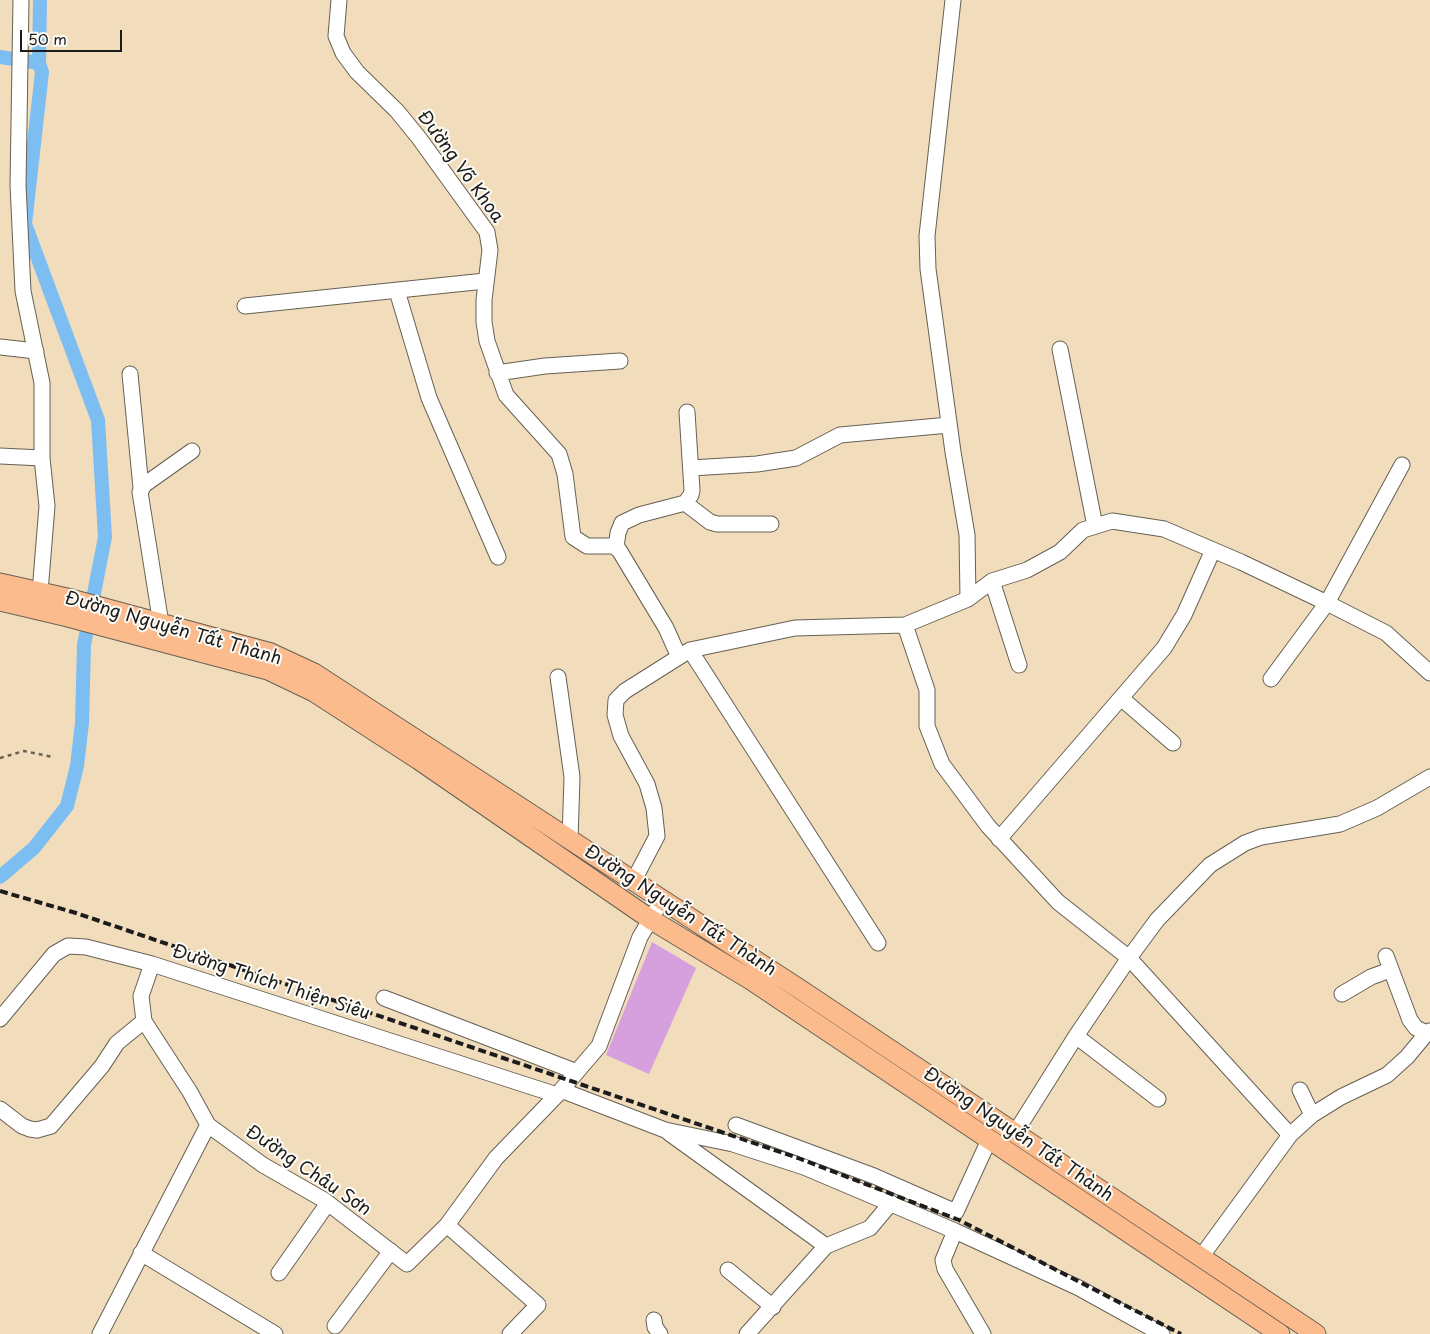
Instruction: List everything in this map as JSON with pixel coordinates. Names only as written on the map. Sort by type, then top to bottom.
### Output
[{"type":"main road","name":"Đường Nguyễn Tất Thành","points":[[0,583],[40,592],[68,608]]},
{"type":"main road","name":"Đường Nguyễn Tất Thành","points":[[0,601],[68,608],[271,653],[314,673],[801,990],[1316,1334]]},
{"type":"main road","name":"Đường Nguyễn Tất Thành","points":[[154,628],[268,670],[314,692],[419,760],[650,919],[751,980],[1280,1334]]},
{"type":"street","points":[[21,0],[18,185],[21,266],[23,291],[42,383],[42,458],[47,506],[40,592]]},
{"type":"street","name":"Đường Võ Khoa","points":[[339,0],[336,36],[343,53],[357,72],[397,111],[419,138],[486,232],[490,250],[485,281],[484,322],[497,373],[512,402],[548,438],[559,454],[565,474],[573,537],[587,546],[616,547]]},
{"type":"street","points":[[953,0],[927,236],[928,270],[942,426],[967,535],[968,598]]},
{"type":"street","points":[[245,306],[485,281]]},
{"type":"street","points":[[397,291],[429,398],[498,557]]},
{"type":"street","points":[[0,347],[36,352]]},
{"type":"street","points":[[1060,349],[1095,526]]},
{"type":"street","points":[[497,373],[546,366],[620,361]]},
{"type":"street","points":[[130,374],[154,628]]},
{"type":"street","points":[[687,412],[692,490],[685,503],[639,515],[622,523],[616,547],[666,628],[878,943]]},
{"type":"street","points":[[691,468],[756,464],[796,458],[833,437],[853,433],[942,426]]},
{"type":"street","points":[[141,488],[192,451]]},
{"type":"street","points":[[0,456],[42,458]]},
{"type":"street","points":[[1271,679],[1327,603],[1402,465]]},
{"type":"street","points":[[685,503],[710,522],[717,524],[772,524]]},
{"type":"street","points":[[633,882],[657,836],[654,808],[647,784],[621,736],[615,715],[616,700],[684,653],[795,628],[905,625],[968,598],[992,581],[1035,566],[1060,552],[1083,530],[1112,521],[1164,529],[1327,603],[1386,633],[1430,673]]},
{"type":"street","points":[[999,838],[1121,698],[1175,631],[1213,550]]},
{"type":"street","points":[[992,581],[1019,665]]},
{"type":"street","points":[[905,625],[928,690],[928,726],[942,764],[999,838],[1058,902],[1129,958],[1290,1135]]},
{"type":"street","points":[[558,677],[572,777],[570,840]]},
{"type":"street","points":[[1121,698],[1173,743]]},
{"type":"street","points":[[1015,1133],[1076,1036],[1129,958],[1178,896],[1210,865],[1227,853],[1261,837],[1340,824],[1376,808],[1430,777]]},
{"type":"street","name":"Đường Châu Sơn","points":[[208,1125],[263,1165],[328,1202],[407,1264],[447,1225],[496,1158],[559,1092],[599,1046],[640,937],[662,900]]},
{"type":"street","name":"Đường Thích Thiện Siêu","points":[[0,1018],[61,948],[68,946],[86,947],[152,964],[559,1092],[665,1130]]},
{"type":"street","points":[[1201,1257],[1290,1135],[1312,1115],[1342,1097],[1387,1075],[1428,1032],[1416,1028],[1410,1020],[1388,963],[1371,977],[1342,994]]},
{"type":"street","points":[[100,1334],[208,1125],[190,1092],[144,1021],[141,996],[152,964]]},
{"type":"street","points":[[384,998],[577,1072]]},
{"type":"street","points":[[0,1109],[22,1126],[30,1129],[51,1126],[102,1066],[117,1043],[144,1021]]},
{"type":"street","points":[[1076,1036],[1158,1099]]},
{"type":"street","points":[[1300,1090],[1312,1115]]},
{"type":"street","points":[[736,1125],[874,1176],[956,1212],[989,1140]]},
{"type":"street","points":[[665,1130],[733,1144],[795,1164],[891,1203],[1079,1288],[1162,1334]]},
{"type":"street","points":[[665,1130],[826,1246]]},
{"type":"street","points":[[279,1273],[328,1202]]},
{"type":"street","points":[[746,1334],[773,1307],[826,1246],[870,1228],[891,1203]]},
{"type":"street","points":[[447,1225],[538,1305],[510,1334]]},
{"type":"street","points":[[955,1231],[943,1260],[945,1269],[983,1334]]},
{"type":"street","points":[[335,1326],[391,1251]]},
{"type":"street","points":[[141,1252],[275,1334]]},
{"type":"street","points":[[728,1270],[773,1307]]},
{"type":"path","points":[[0,758],[24,751],[53,757]]},
{"type":"building","points":[[652,942],[696,968],[649,1074],[606,1055]]},
{"type":"waterway","points":[[0,877],[34,848],[67,806],[77,766],[82,723],[84,645],[105,537],[98,420],[25,224],[42,72],[39,63],[40,0]]},
{"type":"waterway","points":[[0,57],[39,63]]},
{"type":"railway","points":[[0,891],[76,913],[798,1158],[959,1220],[1181,1334]]}]
